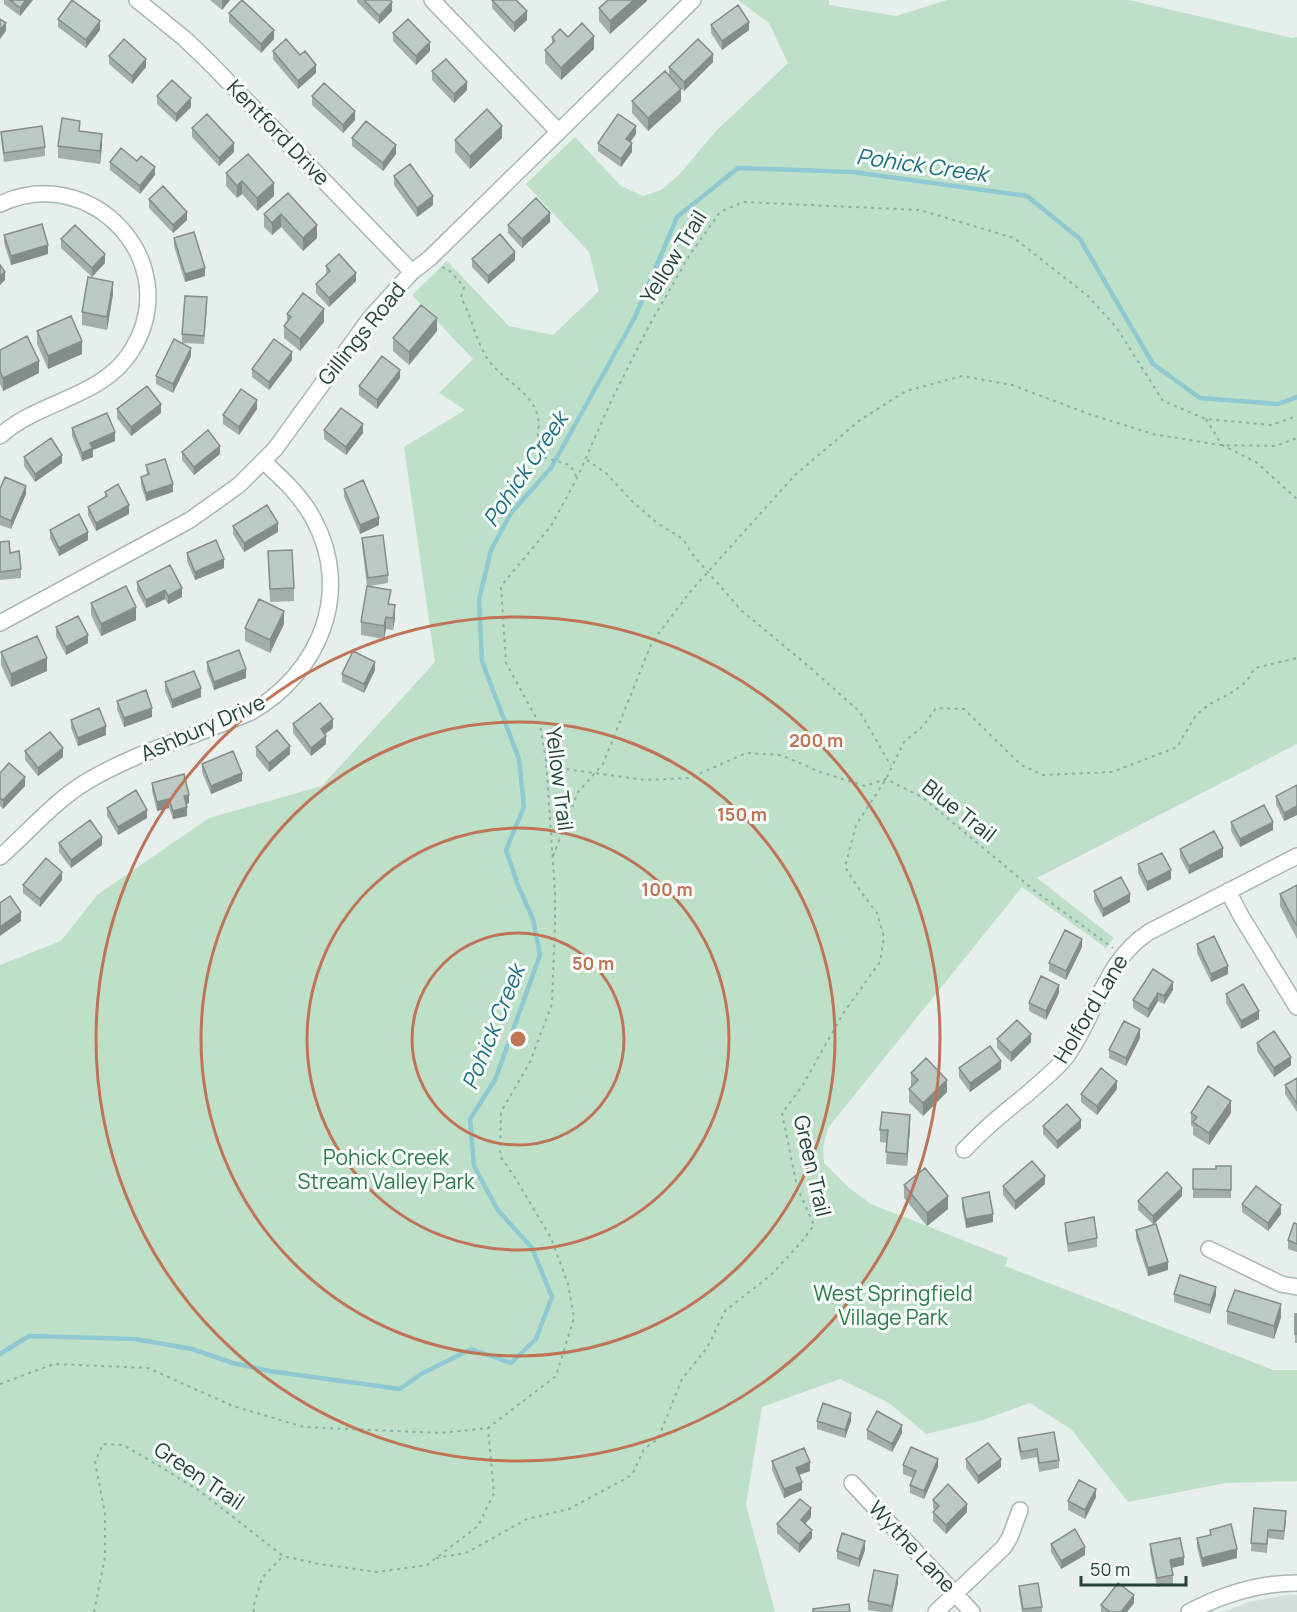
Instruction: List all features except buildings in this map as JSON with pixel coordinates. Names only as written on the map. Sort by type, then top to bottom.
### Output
[{"type":"street","name":"Kentford Drive","points":[[137,0],[186,39],[412,272]]},
{"type":"street","points":[[432,0],[558,131]]},
{"type":"street","name":"Gillings Road","points":[[0,623],[190,520],[239,485],[275,449],[355,337],[412,272],[430,258],[693,0]]},
{"type":"street","points":[[0,204],[23,195],[52,193],[77,198],[97,207],[111,217],[131,239],[144,269],[148,296],[140,336],[128,357],[115,372],[94,386],[20,421],[0,436]]},
{"type":"street","name":"Ashbury Drive","points":[[0,857],[50,808],[86,782],[126,761],[251,712],[284,689],[308,660],[321,633],[328,607],[330,579],[325,549],[308,509],[294,491],[264,462]]},
{"type":"street","name":"Holford Lane","points":[[964,1150],[981,1132],[1048,1076],[1065,1057],[1122,955],[1149,932],[1297,856]]},
{"type":"street","points":[[1228,891],[1240,916],[1297,1007]]},
{"type":"street","points":[[1209,1249],[1281,1284],[1297,1287]]},
{"type":"street","name":"Wythe Lane","points":[[852,1483],[972,1612]]},
{"type":"street","points":[[936,1612],[1004,1547],[1020,1510]]},
{"type":"street","points":[[1189,1612],[1232,1593],[1258,1586],[1297,1582]]},
{"type":"path","name":"Yellow Trail","points":[[553,857],[546,760],[540,725],[506,663],[501,586],[551,526],[577,478],[612,399],[639,346],[689,256],[720,212],[743,201],[920,210],[1014,238],[1088,296],[1116,327],[1163,401],[1206,419],[1271,425],[1297,416]]},
{"type":"path","points":[[430,258],[451,272],[464,287],[461,298],[469,312],[471,326],[486,358],[496,371],[530,400],[538,417],[536,455],[570,465],[577,478]]},
{"type":"path","points":[[0,1384],[54,1364],[148,1368],[233,1406],[304,1427],[441,1433],[488,1428],[556,1376],[574,1318],[568,1284],[551,1238],[500,1156],[501,1112],[530,1062],[552,1004],[555,924],[553,857],[578,792],[603,764],[652,642],[690,592],[795,475],[860,420],[906,391],[962,376],[1012,385],[1092,415],[1154,434],[1222,445],[1276,446],[1297,438]]},
{"type":"path","points":[[1206,419],[1222,445],[1256,462],[1297,499]]},
{"type":"path","points":[[586,459],[606,473],[657,523],[683,539],[693,555],[741,609],[860,712],[891,766]]},
{"type":"path","points":[[546,760],[565,769],[645,780],[690,778],[746,753],[781,755],[820,772],[865,786],[886,779],[904,742],[923,726],[936,708],[944,707],[964,710],[1021,765],[1043,775],[1112,772],[1177,747],[1196,715],[1246,682],[1255,668],[1297,658]]},
{"type":"path","name":"Blue Trail","points":[[886,779],[922,797],[1035,891],[1122,955]]},
{"type":"path","name":"Green Trail","points":[[436,1558],[466,1553],[527,1519],[569,1509],[632,1475],[644,1449],[658,1438],[682,1379],[707,1348],[725,1311],[771,1275],[814,1225],[797,1187],[782,1113],[801,1088],[844,1012],[880,962],[884,937],[877,913],[844,867],[855,825],[886,779]]},
{"type":"path","name":"Green Trail","points":[[94,1612],[105,1557],[105,1514],[95,1462],[103,1444],[123,1444],[161,1467],[201,1492],[283,1556],[319,1564],[377,1572],[427,1565],[478,1526],[494,1493],[488,1428]]},
{"type":"path","points":[[254,1612],[253,1608],[262,1578],[283,1556]]},
{"type":"shaded area","points":[[1297,1595],[1297,1612],[1223,1612],[1249,1602]]},
{"type":"green space","name":"Pohick Creek Stream Valley Park","points":[[738,0],[829,0],[829,5],[896,16],[947,0],[1129,0],[1292,38],[1297,37],[1297,744],[1037,878],[1114,938],[1106,948],[1022,887],[828,1128],[823,1147],[824,1163],[848,1187],[871,1204],[1008,1258],[1005,1266],[1273,1370],[1297,1370],[1297,1481],[1226,1483],[1128,1502],[1072,1430],[1030,1403],[980,1421],[926,1434],[889,1403],[840,1379],[762,1407],[746,1505],[775,1612],[0,1612],[0,965],[61,941],[97,895],[209,818],[322,786],[435,662],[404,447],[465,410],[439,393],[473,359],[412,295],[447,261],[509,326],[553,335],[599,291],[589,252],[526,184],[575,137],[621,186],[643,196],[661,190],[679,175],[716,131],[788,63],[769,23]]},
{"type":"waterway","name":"Pohick Creek","points":[[0,1354],[29,1336],[135,1339],[192,1349],[233,1363],[269,1371],[400,1389],[421,1374],[471,1349],[511,1363],[536,1339],[552,1297],[532,1248],[497,1209],[474,1166],[470,1119],[495,1080],[540,955],[533,919],[506,850],[524,807],[519,759],[482,661],[479,600],[491,550],[511,513],[551,468],[635,317],[677,217],[738,168],[853,172],[1027,196],[1080,239],[1153,364],[1200,398],[1278,404],[1297,397]]},
{"type":"park label","name":"West Springfield Village Park","points":[[893,1306]]}]
